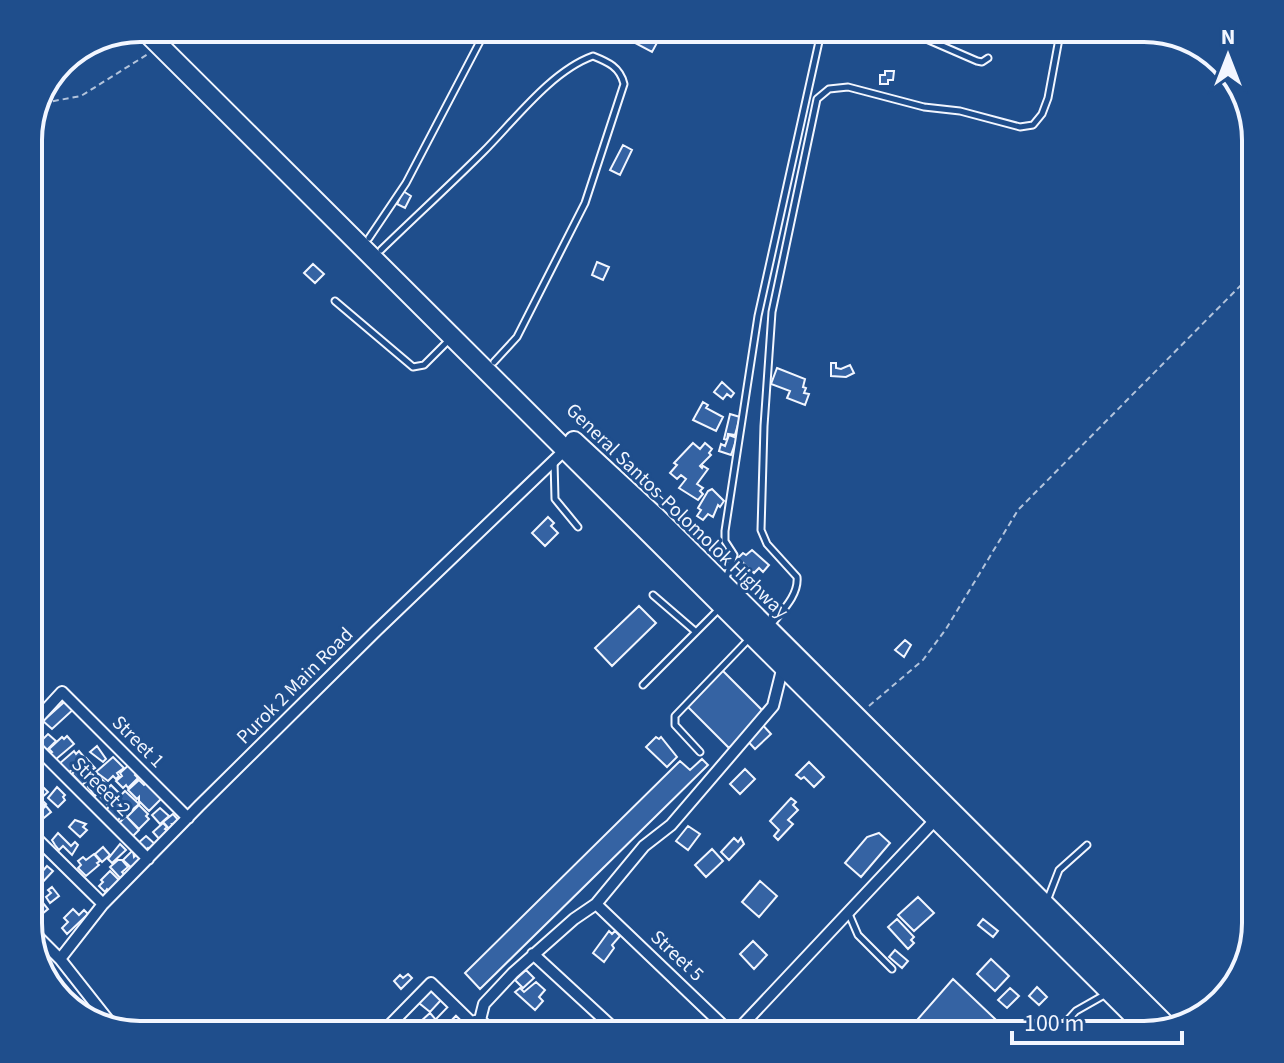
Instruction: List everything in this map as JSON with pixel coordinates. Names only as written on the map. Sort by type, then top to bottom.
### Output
[{"type":"highway","name":"General Santos-Polomolok Highway","points":[[163,42],[375,244],[723,585],[760,636],[856,717],[941,813],[1045,905],[1160,1019]]},
{"type":"highway","points":[[163,42],[452,337],[560,455],[722,606],[760,636],[783,666],[941,813],[1139,1021]]},
{"type":"street","name":"Purok 2 Main Road","points":[[60,959],[103,904],[188,818],[376,631],[560,455]]},
{"type":"street","points":[[476,1021],[480,1020],[484,1004],[513,973],[574,919],[596,904],[644,846],[671,825],[773,706],[783,666]]},
{"type":"street","name":"Street 1","points":[[42,714],[62,692],[188,818]]},
{"type":"street","name":"Streeet 2","points":[[42,753],[148,859]]},
{"type":"street","points":[[746,1021],[941,813]]},
{"type":"street","points":[[42,844],[103,904]]},
{"type":"street","name":"Street 5","points":[[596,904],[718,1021]]},
{"type":"street","points":[[44,943],[103,1014]]},
{"type":"street","points":[[533,954],[606,1021]]},
{"type":"street","points":[[394,1021],[431,983],[470,1021]]},
{"type":"street","points":[[442,1021],[455,1008]]},
{"type":"lane","points":[[375,244],[480,42]]},
{"type":"lane","points":[[723,585],[734,561],[733,551],[725,541],[725,531],[758,316],[819,42]]},
{"type":"lane","points":[[933,42],[977,61],[988,58]]},
{"type":"lane","points":[[700,752],[675,725],[675,716],[760,636],[798,585],[797,577],[767,544],[761,530],[771,321],[795,193],[817,99],[822,92],[837,86],[860,88],[924,107],[969,113],[1020,127],[1033,125],[1042,114],[1048,98],[1058,42]]},
{"type":"lane","points":[[375,244],[482,153],[527,105],[580,61],[593,56],[612,64],[622,74],[624,84],[585,203],[517,337],[494,362]]},
{"type":"lane","points":[[335,301],[413,367],[424,365],[452,337]]},
{"type":"lane","points":[[560,455],[555,499],[578,527]]},
{"type":"lane","points":[[653,595],[696,632]]},
{"type":"lane","points":[[643,685],[722,606]]},
{"type":"lane","points":[[1045,905],[1059,870],[1087,845]]},
{"type":"lane","points":[[849,913],[858,935],[892,969]]},
{"type":"lane","points":[[1067,1021],[1088,1002],[1109,992]]},
{"type":"path","points":[[50,102],[81,96],[129,69],[153,42]]},
{"type":"path","points":[[856,717],[923,660],[946,629],[1018,510],[1242,284]]},
{"type":"building","points":[[633,42],[657,42],[652,52]]},
{"type":"building","points":[[885,71],[894,71],[893,80],[880,84],[880,75],[885,75]]},
{"type":"building","points":[[623,145],[632,150],[620,175],[610,170]]},
{"type":"building","points":[[403,191],[411,196],[405,208],[397,204]]},
{"type":"building","points":[[597,262],[609,267],[603,280],[592,275]]},
{"type":"building","points":[[313,264],[324,274],[315,283],[304,273]]},
{"type":"building","points":[[831,363],[836,363],[836,368],[841,369],[850,365],[854,373],[846,377],[831,376]]},
{"type":"building","points":[[777,368],[805,379],[804,393],[809,394],[805,405],[787,398],[790,391],[771,384]]},
{"type":"building","points":[[722,382],[734,393],[731,397],[727,394],[723,399],[714,392]]},
{"type":"building","points":[[703,402],[708,405],[706,408],[723,417],[716,431],[693,420]]},
{"type":"building","points":[[730,414],[740,417],[735,435],[728,434],[727,440],[724,439]]},
{"type":"building","points":[[729,435],[737,438],[731,455],[719,451],[721,444],[725,446]]},
{"type":"building","points":[[693,443],[700,449],[705,443],[712,449],[711,455],[700,466],[708,469],[697,484],[703,488],[698,500],[679,488],[686,479],[681,475],[677,479],[670,473],[677,465],[674,463]]},
{"type":"building","points":[[712,489],[724,501],[720,507],[718,505],[713,517],[708,514],[703,520],[697,516],[701,510],[698,508]]},
{"type":"building","points":[[548,517],[558,533],[545,546],[532,533]]},
{"type":"building","points":[[752,550],[769,565],[763,572],[759,568],[754,573],[738,558]]},
{"type":"building","points":[[639,606],[656,623],[612,666],[595,648]]},
{"type":"building","points":[[905,640],[911,645],[904,657],[895,650]]},
{"type":"building","points":[[722,670],[765,713],[729,748],[686,705]]},
{"type":"building","points":[[66,695],[76,707],[52,729],[43,721],[63,703],[61,700]]},
{"type":"building","points":[[760,722],[771,734],[755,749],[744,737]]},
{"type":"building","points":[[48,734],[56,741],[45,752],[42,740]]},
{"type":"building","points":[[67,736],[74,744],[55,760],[49,749]]},
{"type":"building","points":[[656,737],[661,737],[677,757],[667,767],[646,747]]},
{"type":"building","points":[[97,746],[106,759],[103,762],[90,752]]},
{"type":"building","points":[[74,751],[76,754],[79,751],[85,758],[80,762],[82,764],[67,773],[59,764]]},
{"type":"building","points":[[113,757],[124,768],[117,773],[119,776],[116,779],[113,776],[108,781],[96,772]]},
{"type":"building","points":[[86,758],[95,768],[82,776],[87,781],[82,785],[72,774]]},
{"type":"building","points":[[702,759],[708,765],[480,989],[465,973],[680,761],[690,770]]},
{"type":"building","points":[[809,762],[824,777],[814,787],[804,777],[801,779],[796,775]]},
{"type":"building","points":[[131,763],[139,771],[135,775],[138,778],[128,788],[126,785],[123,788],[116,781]]},
{"type":"building","points":[[745,769],[755,779],[740,794],[730,784]]},
{"type":"building","points":[[97,774],[107,785],[95,796],[88,787],[97,779],[94,777]]},
{"type":"building","points":[[139,780],[144,785],[148,782],[163,797],[149,811],[139,797],[137,799],[128,790]]},
{"type":"building","points":[[111,785],[119,793],[107,804],[100,796]]},
{"type":"building","points":[[57,787],[65,795],[65,800],[58,807],[48,798]]},
{"type":"building","points":[[125,791],[139,804],[132,810],[127,811],[116,800]]},
{"type":"building","points":[[791,798],[798,810],[788,820],[793,824],[778,840],[774,836],[779,830],[770,821]]},
{"type":"building","points":[[115,800],[126,812],[116,822],[105,811]]},
{"type":"building","points":[[139,805],[149,819],[139,829],[127,817]]},
{"type":"building","points":[[46,806],[51,812],[42,820],[42,809]]},
{"type":"building","points":[[160,808],[169,816],[160,824],[152,815]]},
{"type":"building","points":[[173,814],[180,822],[172,824],[175,827],[171,831],[163,822]]},
{"type":"building","points":[[126,816],[139,830],[131,838],[118,824]]},
{"type":"building","points":[[75,820],[86,824],[83,827],[87,830],[80,837],[69,827]]},
{"type":"building","points":[[163,823],[167,827],[165,829],[172,833],[162,842],[153,832]]},
{"type":"building","points":[[688,826],[700,834],[688,850],[676,841]]},
{"type":"building","points":[[58,833],[71,846],[75,842],[78,845],[72,855],[63,846],[59,850],[55,845],[52,840]]},
{"type":"building","points":[[879,833],[890,843],[861,877],[845,863],[867,837]]},
{"type":"building","points":[[146,836],[156,845],[151,851],[148,848],[144,852],[136,845]]},
{"type":"building","points":[[734,838],[738,842],[741,838],[744,844],[729,860],[721,852]]},
{"type":"building","points":[[120,844],[126,850],[112,863],[108,859]]},
{"type":"building","points":[[103,847],[110,855],[102,862],[95,854]]},
{"type":"building","points":[[712,849],[723,861],[706,877],[695,865]]},
{"type":"building","points":[[133,850],[134,857],[138,853],[146,861],[135,871],[123,860]]},
{"type":"building","points":[[94,854],[100,861],[97,863],[99,865],[86,876],[78,868],[81,865],[78,861]]},
{"type":"building","points":[[118,860],[128,867],[122,872],[126,876],[122,880],[110,867]]},
{"type":"building","points":[[47,866],[53,871],[42,883],[42,872]]},
{"type":"building","points":[[110,871],[121,882],[111,893],[99,886]]},
{"type":"building","points":[[760,881],[777,896],[759,917],[742,902]]},
{"type":"building","points":[[52,887],[59,896],[50,903],[46,897]]},
{"type":"building","points":[[918,897],[934,913],[914,931],[898,915]]},
{"type":"building","points":[[73,909],[79,915],[84,910],[88,914],[67,934],[62,928],[68,922],[64,918]]},
{"type":"building","points":[[897,919],[914,937],[911,940],[914,943],[908,949],[888,927]]},
{"type":"building","points":[[983,919],[998,931],[993,937],[978,925]]},
{"type":"building","points":[[609,931],[612,934],[615,931],[620,936],[604,962],[593,953]]},
{"type":"building","points":[[753,941],[767,955],[754,969],[740,954]]},
{"type":"building","points":[[895,950],[908,961],[902,968],[889,957]]},
{"type":"building","points":[[991,959],[1009,976],[995,991],[977,974]]},
{"type":"building","points":[[526,970],[534,978],[523,988],[515,980]]},
{"type":"building","points":[[408,974],[412,978],[401,989],[394,981],[400,975],[403,978]]},
{"type":"building","points":[[953,979],[997,1021],[916,1021]]},
{"type":"building","points":[[536,982],[545,990],[539,997],[543,1001],[535,1010],[515,992],[520,988],[524,992]]},
{"type":"building","points":[[1037,987],[1047,997],[1039,1005],[1029,996]]},
{"type":"building","points":[[1010,988],[1019,996],[1007,1008],[998,1000]]},
{"type":"building","points":[[430,990],[441,1000],[430,1012],[419,1003]]},
{"type":"building","points":[[430,1013],[437,1021],[421,1021]]},
{"type":"building","points":[[459,1013],[466,1021],[450,1021]]}]
